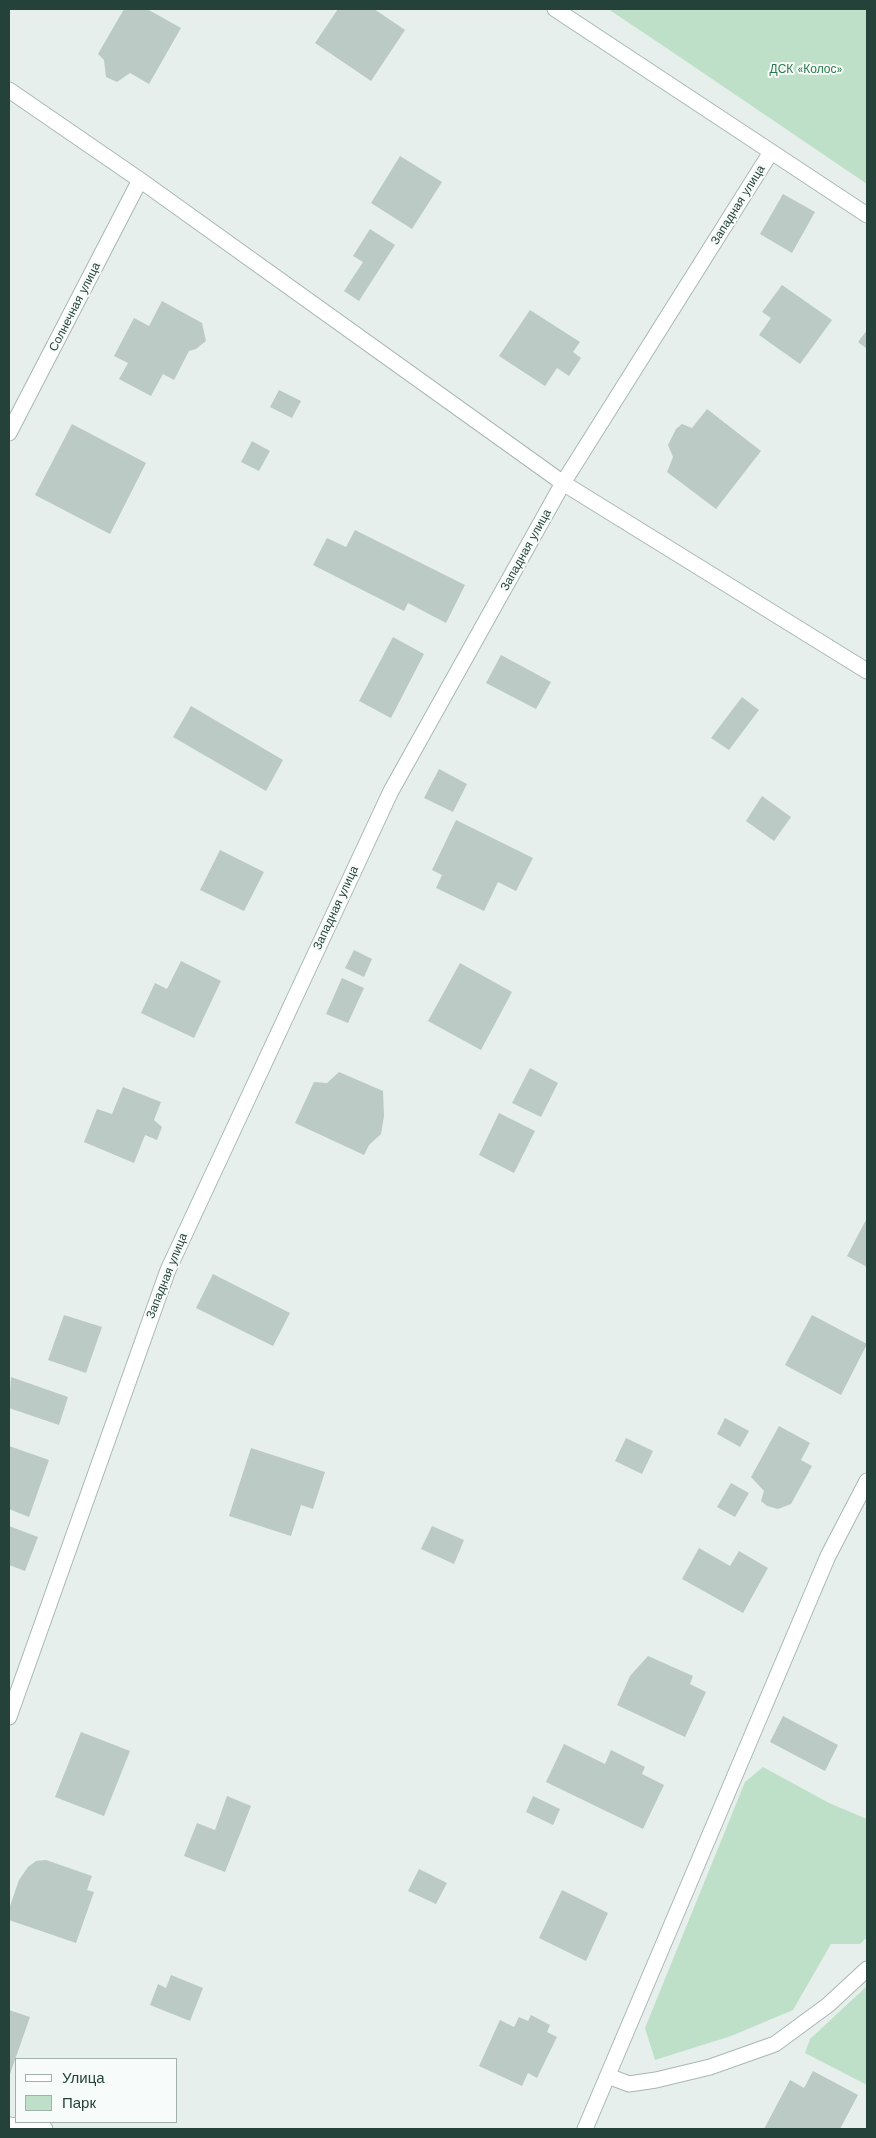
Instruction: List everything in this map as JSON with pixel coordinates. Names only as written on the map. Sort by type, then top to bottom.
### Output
[{"type":"street","points":[[555,9],[867,215]]},
{"type":"street","points":[[9,90],[140,180],[563,483],[867,671]]},
{"type":"street","name":"Западная улица","points":[[9,1717],[168,1270],[391,791],[563,483],[771,152]]},
{"type":"street","name":"Солнечная улица","points":[[9,433],[140,180]]},
{"type":"street","points":[[585,2129],[828,1556],[867,1481]]},
{"type":"street","points":[[608,2076],[629,2084],[656,2080],[710,2067],[776,2044],[828,2005],[867,1969]]},
{"type":"street","points":[[9,2125],[45,2129]]},
{"type":"green space","name":"ДСК «Колос»","points":[[608,9],[867,9],[867,184],[662,45]]},
{"type":"green space","points":[[763,1767],[829,1803],[867,1819],[867,1937],[860,1944],[831,1944],[793,2010],[731,2036],[655,2060],[645,2028],[745,1782]]},
{"type":"green space","points":[[867,1986],[867,2085],[805,2053],[810,2039]]},
{"type":"building","points":[[124,9],[147,9],[181,28],[149,84],[130,73],[117,82],[106,77],[104,60],[98,54]]},
{"type":"building","points":[[338,9],[374,9],[405,30],[371,81],[315,43]]},
{"type":"building","points":[[400,156],[442,182],[412,229],[371,203]]},
{"type":"building","points":[[783,194],[815,212],[792,253],[760,234]]},
{"type":"building","points":[[370,229],[395,245],[359,301],[344,291],[363,262],[353,256]]},
{"type":"building","points":[[782,285],[832,320],[800,364],[759,335],[771,318],[762,312]]},
{"type":"building","points":[[162,301],[202,323],[206,341],[196,349],[189,351],[174,380],[163,374],[151,396],[119,379],[128,363],[114,356],[134,318],[149,326]]},
{"type":"building","points":[[530,310],[580,342],[573,352],[581,358],[569,376],[557,368],[545,386],[499,356]]},
{"type":"building","points":[[867,330],[867,349],[858,342]]},
{"type":"building","points":[[279,390],[301,401],[292,418],[270,407]]},
{"type":"building","points":[[707,409],[761,451],[716,509],[667,472],[673,457],[668,445],[676,429],[682,424],[692,428]]},
{"type":"building","points":[[72,424],[146,463],[110,534],[35,495]]},
{"type":"building","points":[[252,441],[270,451],[259,471],[241,462]]},
{"type":"building","points":[[355,530],[465,585],[446,623],[408,603],[404,611],[313,565],[327,538],[346,547]]},
{"type":"building","points":[[393,637],[424,654],[391,718],[359,701]]},
{"type":"building","points":[[501,655],[551,682],[536,709],[486,683]]},
{"type":"building","points":[[742,697],[759,710],[729,750],[711,738]]},
{"type":"building","points":[[191,706],[283,760],[266,791],[173,737]]},
{"type":"building","points":[[439,769],[467,784],[453,812],[424,798]]},
{"type":"building","points":[[762,796],[791,817],[774,841],[746,821]]},
{"type":"building","points":[[456,820],[533,858],[516,891],[498,882],[484,911],[436,888],[442,875],[432,870]]},
{"type":"building","points":[[220,850],[264,872],[244,911],[200,890]]},
{"type":"building","points":[[354,950],[372,959],[364,977],[345,968]]},
{"type":"building","points":[[181,961],[221,981],[194,1038],[141,1013],[155,983],[167,989]]},
{"type":"building","points":[[460,963],[512,992],[481,1050],[428,1021]]},
{"type":"building","points":[[342,978],[364,988],[348,1023],[326,1014]]},
{"type":"building","points":[[530,1068],[558,1083],[541,1117],[512,1103]]},
{"type":"building","points":[[339,1072],[383,1091],[384,1116],[381,1134],[369,1145],[364,1155],[295,1123],[314,1082],[327,1083]]},
{"type":"building","points":[[123,1087],[161,1102],[154,1120],[162,1127],[157,1140],[145,1135],[134,1163],[84,1142],[97,1109],[112,1114]]},
{"type":"building","points":[[499,1113],[535,1131],[514,1173],[479,1155]]},
{"type":"building","points":[[867,1218],[867,1267],[847,1256]]},
{"type":"building","points":[[213,1274],[290,1313],[273,1346],[196,1308]]},
{"type":"building","points":[[64,1315],[102,1327],[86,1373],[48,1360]]},
{"type":"building","points":[[812,1315],[867,1344],[841,1395],[785,1365]]},
{"type":"building","points":[[11,1377],[68,1397],[59,1425],[9,1408]]},
{"type":"building","points":[[725,1418],[749,1431],[740,1447],[717,1434]]},
{"type":"building","points":[[779,1426],[810,1443],[801,1460],[812,1466],[791,1504],[778,1509],[767,1506],[761,1501],[764,1491],[751,1477]]},
{"type":"building","points":[[626,1438],[653,1451],[642,1474],[615,1461]]},
{"type":"building","points":[[9,1446],[49,1460],[29,1517],[9,1509]]},
{"type":"building","points":[[251,1448],[325,1472],[313,1509],[301,1505],[291,1536],[229,1516]]},
{"type":"building","points":[[731,1483],[749,1493],[735,1517],[717,1507]]},
{"type":"building","points":[[9,1526],[38,1537],[25,1571],[9,1565]]},
{"type":"building","points":[[432,1526],[464,1540],[454,1564],[421,1549]]},
{"type":"building","points":[[699,1548],[730,1566],[739,1551],[768,1568],[743,1613],[682,1579]]},
{"type":"building","points":[[648,1656],[693,1676],[690,1684],[706,1692],[685,1737],[617,1705],[630,1676]]},
{"type":"building","points":[[783,1716],[838,1745],[825,1771],[770,1742]]},
{"type":"building","points":[[81,1732],[130,1751],[104,1816],[55,1797]]},
{"type":"building","points":[[564,1744],[605,1764],[611,1750],[645,1767],[642,1774],[664,1785],[643,1829],[546,1782]]},
{"type":"building","points":[[227,1796],[251,1806],[225,1872],[184,1856],[197,1823],[215,1830]]},
{"type":"building","points":[[533,1796],[560,1809],[553,1825],[526,1812]]},
{"type":"building","points":[[46,1860],[92,1876],[87,1890],[94,1892],[76,1943],[9,1920],[9,1909],[19,1880],[28,1867],[36,1861]]},
{"type":"building","points":[[419,1869],[447,1883],[436,1904],[408,1891]]},
{"type":"building","points":[[562,1890],[608,1913],[586,1961],[539,1938]]},
{"type":"building","points":[[171,1975],[203,1988],[190,2021],[150,2005],[158,1984],[166,1988]]},
{"type":"building","points":[[9,2010],[30,2017],[9,2077]]},
{"type":"building","points":[[531,2015],[550,2025],[547,2032],[557,2037],[537,2078],[528,2073],[522,2086],[479,2066],[500,2020],[514,2027],[519,2017],[528,2021]]},
{"type":"building","points":[[813,2071],[858,2095],[840,2129],[764,2129],[790,2080],[804,2088]]}]
